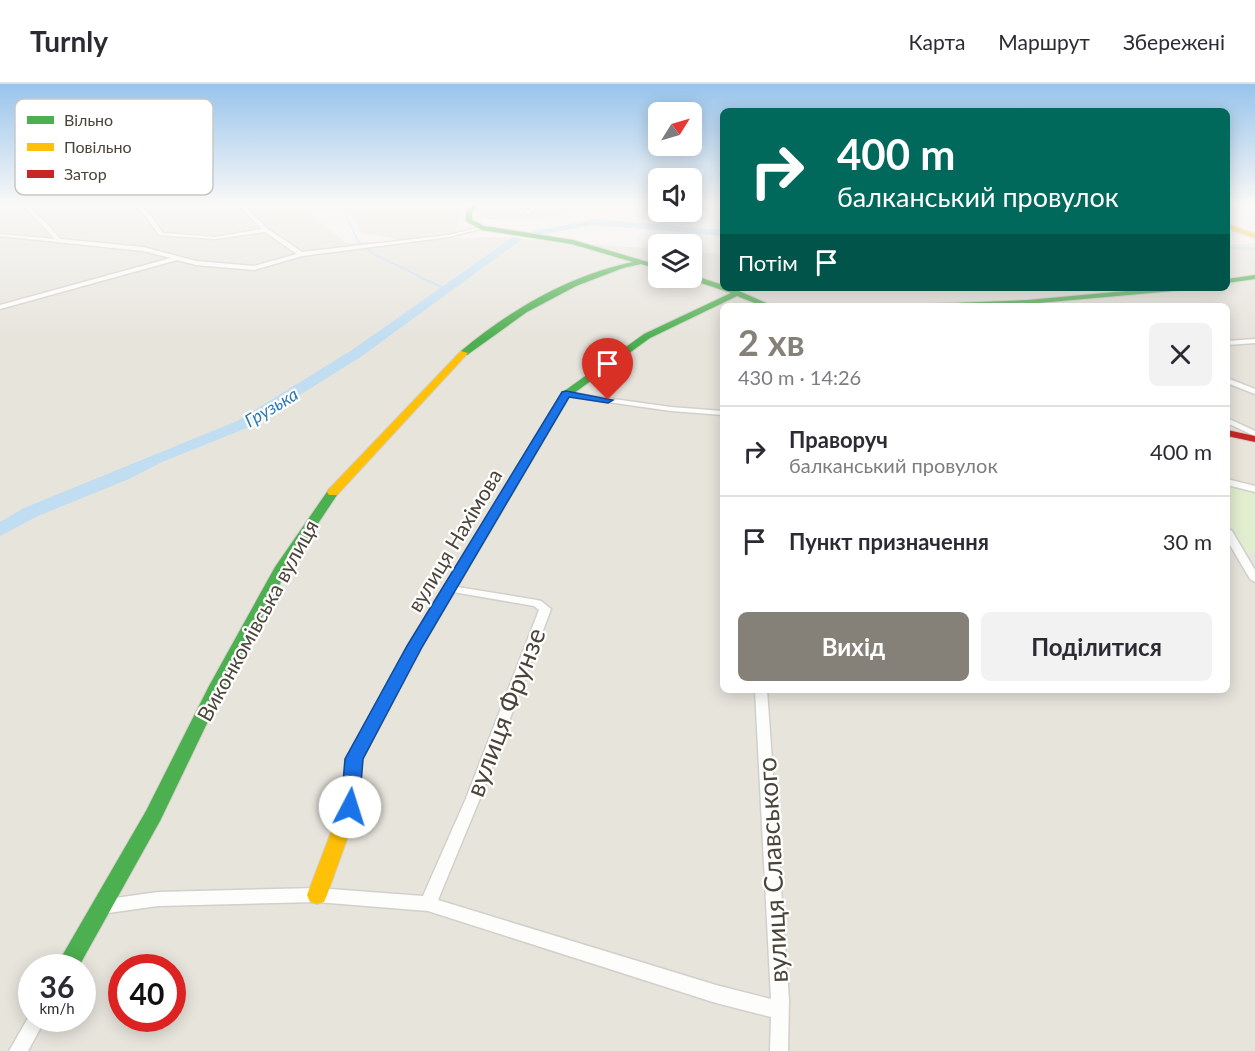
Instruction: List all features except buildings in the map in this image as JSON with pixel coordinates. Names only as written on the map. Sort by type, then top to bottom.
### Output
[{"type":"street","points":[[148,250],[196,263],[254,268],[301,254],[333,250]]},
{"type":"street","points":[[295,250],[301,254]]},
{"type":"street","points":[[601,250],[648,264]]},
{"type":"street","points":[[0,307],[180,257]]},
{"type":"street","name":"Виконкомівська вулиця","points":[[74,954],[153,816],[217,686],[282,567],[325,501],[466,351],[520,314],[572,286],[628,264],[642,262]]},
{"type":"street","points":[[1230,281],[1255,277]]},
{"type":"street","points":[[702,280],[720,286]]},
{"type":"street","name":"вулиця Нахімова","points":[[317,895],[350,807],[354,759],[415,646],[566,394],[593,371],[725,291]]},
{"type":"street","points":[[733,291],[762,303]]},
{"type":"street","points":[[1003,303],[1151,291]]},
{"type":"street","points":[[1230,343],[1255,341]]},
{"type":"street","points":[[1230,381],[1255,392]]},
{"type":"street","points":[[566,394],[671,409],[720,413]]},
{"type":"street","points":[[1230,422],[1255,434]]},
{"type":"street","points":[[1230,434],[1255,439]]},
{"type":"street","points":[[1230,483],[1255,489]]},
{"type":"street","points":[[1230,534],[1251,559],[1255,579]]},
{"type":"street","name":"вулиця Фрунзе","points":[[428,904],[474,796],[544,609],[537,603],[451,589]]},
{"type":"street","name":"вулиця Славського","points":[[761,693],[780,1010],[779,1051]]},
{"type":"street","points":[[101,908],[158,899],[317,895],[428,904],[716,994],[780,1010]]},
{"type":"street","points":[[18,1051],[29,1032]]},
{"type":"shaded area","points":[[0,250],[648,250],[648,288],[702,288],[702,253],[720,254],[720,291],[1230,291],[1230,250],[1255,250],[1255,1051],[0,1051]]},
{"type":"shaded area","points":[[1230,438],[1255,443],[1255,483],[1230,477]]},
{"type":"green space","points":[[1230,485],[1255,491],[1255,551],[1248,555],[1230,524]]},
{"type":"waterway","points":[[369,250],[421,277]]},
{"type":"waterway","name":"Грузька","points":[[0,530],[31,512],[123,475],[156,458],[243,424],[357,353],[501,250]]},
{"type":"waterway","points":[[418,276],[448,290]]},
{"type":"traffic: fast","points":[[601,250],[648,264]]},
{"type":"traffic: fast","points":[[464,353],[524,310],[573,284],[621,266],[642,262]]},
{"type":"traffic: fast","points":[[1230,281],[1255,277]]},
{"type":"traffic: fast","points":[[702,280],[720,286]]},
{"type":"traffic: fast","points":[[733,291],[762,303]]},
{"type":"traffic: fast","points":[[1003,303],[1151,291]]},
{"type":"traffic: fast","points":[[379,713],[415,646],[566,394],[647,336],[737,293]]},
{"type":"traffic: fast","points":[[74,954],[153,816],[217,686],[282,567],[333,492]]},
{"type":"traffic: slow","points":[[333,492],[464,353]]},
{"type":"traffic: slow","points":[[317,895],[350,806],[354,759],[379,713]]},
{"type":"traffic: jam","points":[[1230,434],[1255,439]]},
{"type":"route","points":[[350,807],[354,759],[415,646],[451,589],[544,428],[566,394],[608,400]]}]
